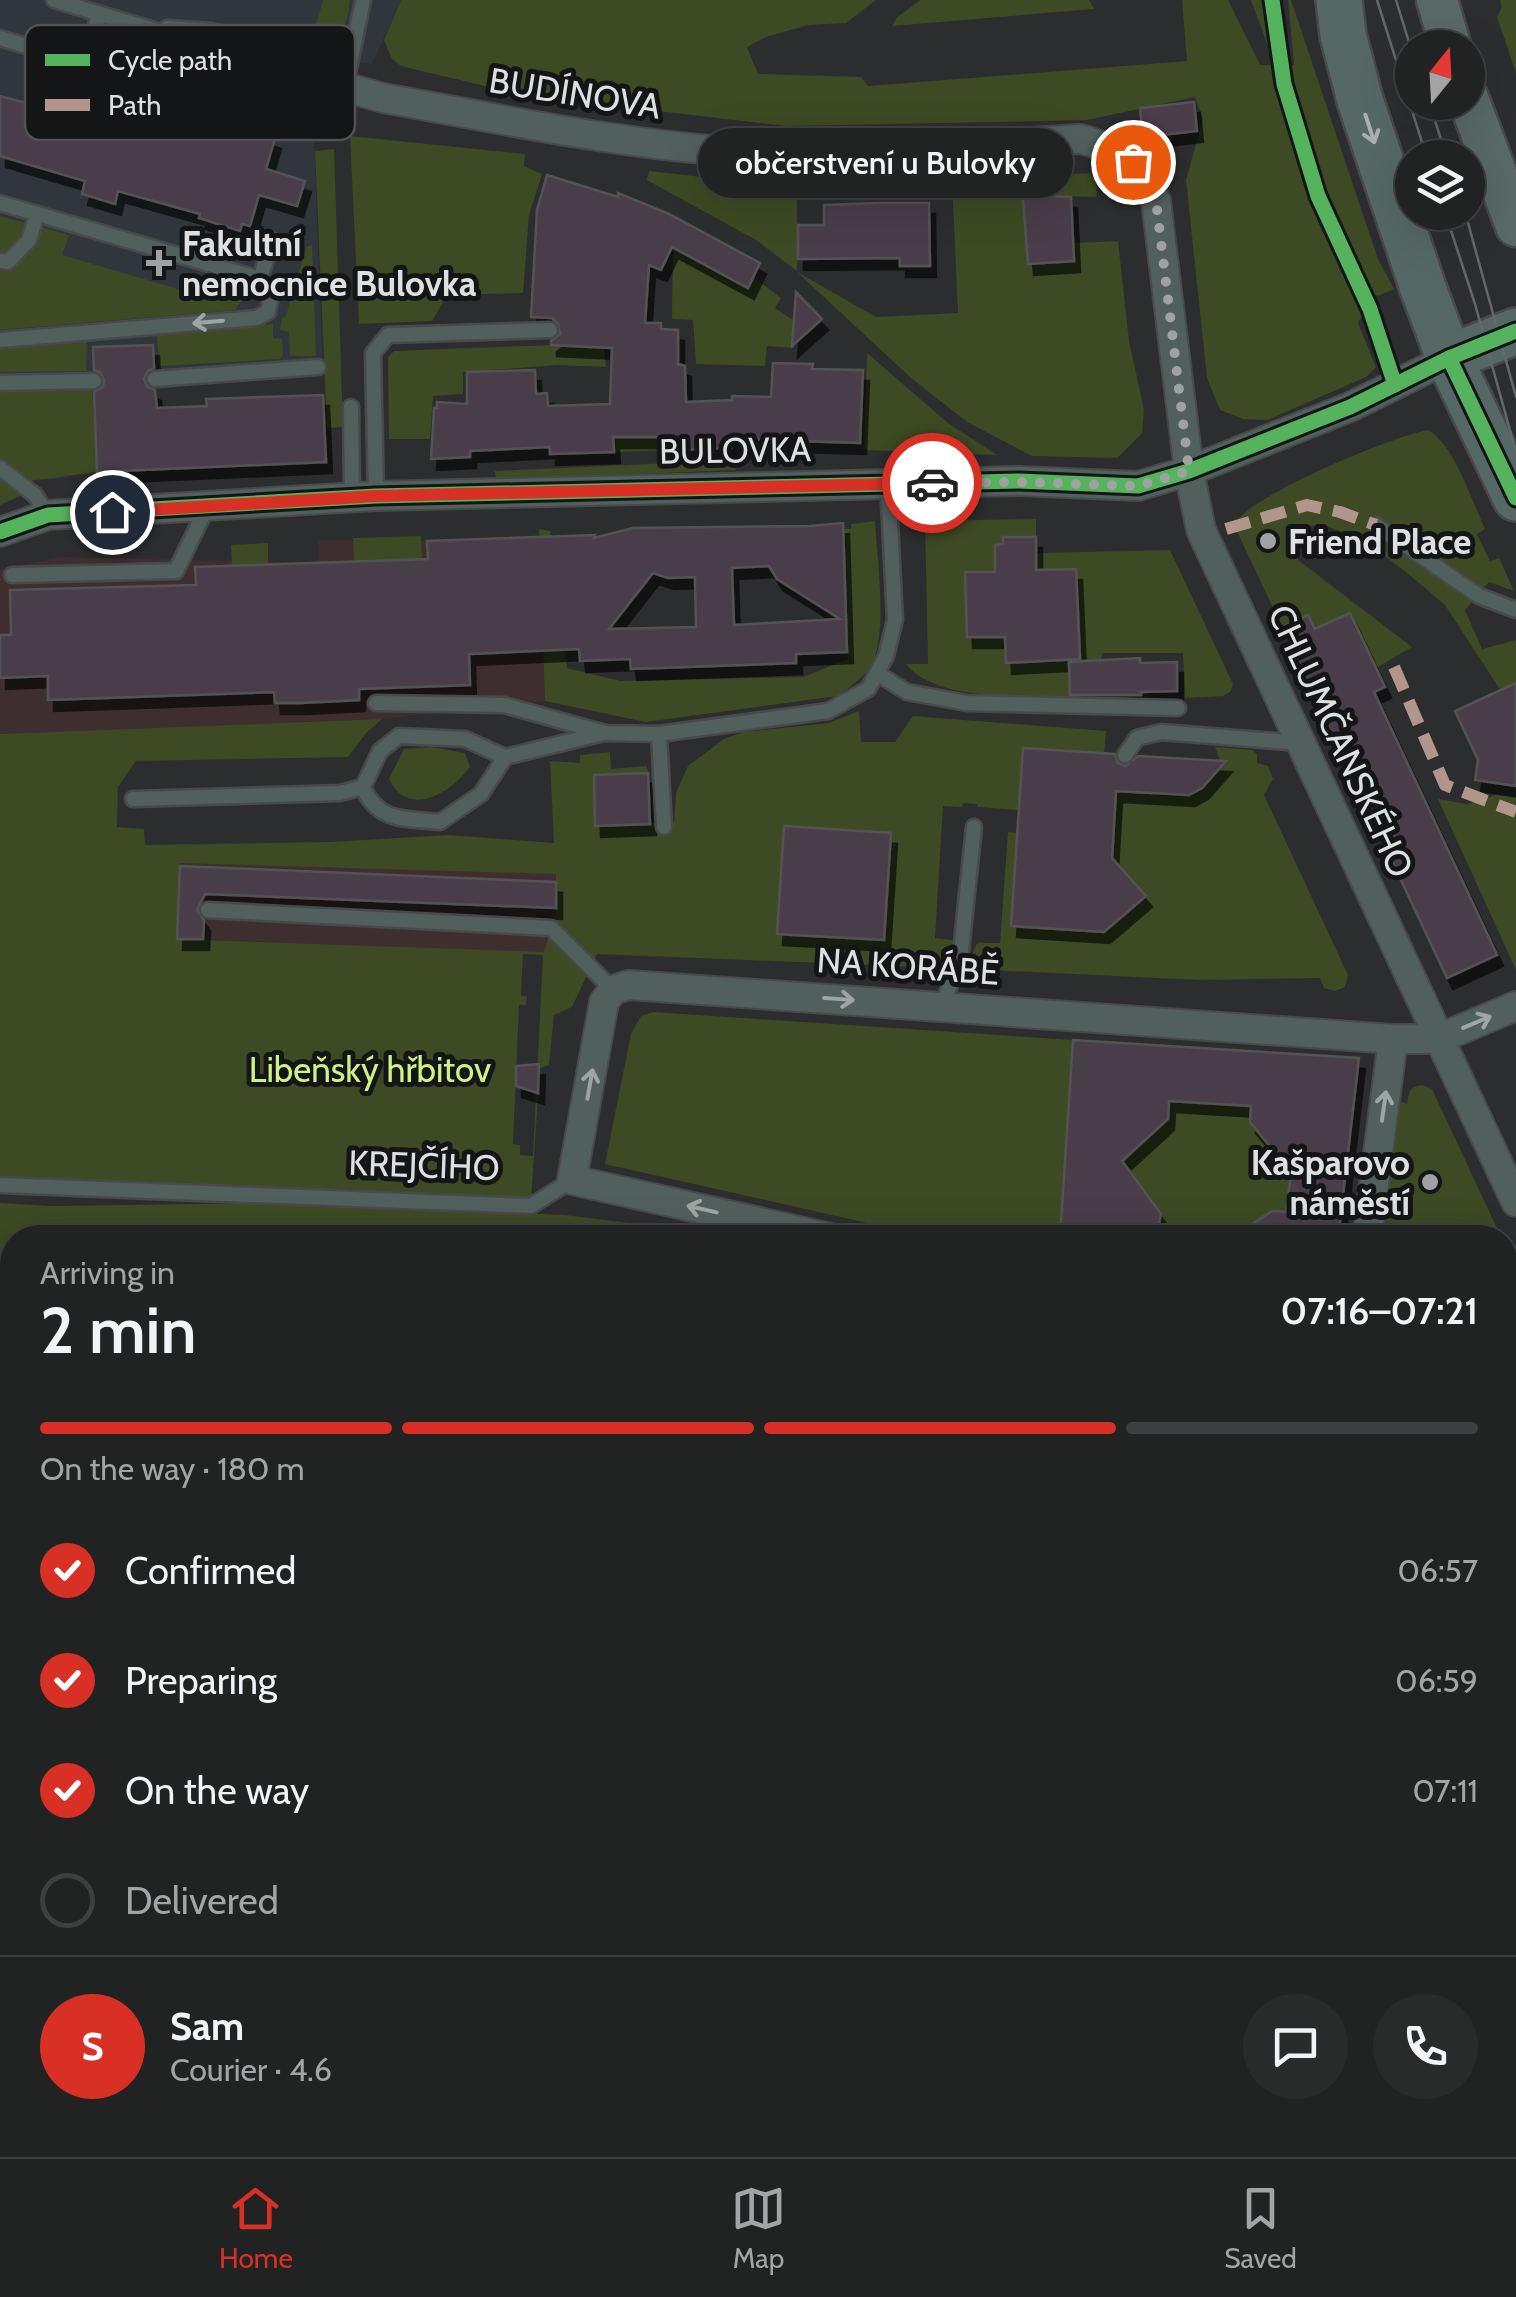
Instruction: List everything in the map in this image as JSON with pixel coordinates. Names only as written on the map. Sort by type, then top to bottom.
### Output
[{"type":"main road","points":[[1436,0],[1445,30]]},
{"type":"main road","points":[[1336,12],[1360,100],[1449,358],[1516,498]]},
{"type":"main road","points":[[1476,120],[1516,226]]},
{"type":"main road","points":[[1449,358],[1516,330]]},
{"type":"street","name":"BUDÍNOVA","points":[[355,90],[619,141],[740,152],[853,153],[1081,139],[1109,147],[1133,162],[1156,201],[1189,471]]},
{"type":"street","name":"BULOVKA","points":[[0,532],[48,515],[364,497],[888,483],[1138,486],[1189,471],[1350,408],[1449,358]]},
{"type":"street","name":"CHLUMČANSKÉHO","points":[[1189,471],[1201,530],[1438,1039]]},
{"type":"street","name":"NA KORÁBĚ","points":[[613,990],[628,984],[1393,1039]]},
{"type":"street","points":[[613,990],[604,1002],[572,1180],[773,1225]]},
{"type":"street","points":[[1369,1225],[1393,1039],[1438,1039],[1516,1006]]},
{"type":"street","points":[[1438,1039],[1516,1202]]},
{"type":"lane","points":[[54,0],[136,25]]},
{"type":"lane","points":[[355,36],[362,0]]},
{"type":"lane","points":[[96,25],[99,14]]},
{"type":"lane","points":[[0,38],[25,46]]},
{"type":"lane","points":[[0,204],[260,278],[271,297],[268,312],[256,318],[0,340]]},
{"type":"lane","points":[[0,261],[8,262],[29,240],[36,214]]},
{"type":"lane","points":[[260,278],[272,240]]},
{"type":"lane","points":[[364,497],[374,353],[388,336],[550,330]]},
{"type":"lane","points":[[155,379],[318,367]]},
{"type":"lane","points":[[0,383],[94,381]]},
{"type":"lane","points":[[351,407],[364,497]]},
{"type":"lane","points":[[4,475],[35,495],[48,515]]},
{"type":"lane","points":[[376,703],[504,705],[605,733],[660,734],[828,711],[868,689],[878,674],[895,620],[888,483]]},
{"type":"lane","points":[[12,575],[176,570],[208,506]]},
{"type":"lane","points":[[1376,525],[1479,596],[1516,610]]},
{"type":"lane","points":[[878,674],[907,692],[967,703],[1178,708]]},
{"type":"lane","points":[[1125,755],[1137,738],[1161,732],[1300,743]]},
{"type":"lane","points":[[506,757],[482,794],[440,822],[390,816],[370,805],[363,787],[380,751],[399,736],[466,740],[506,757],[605,733]]},
{"type":"lane","points":[[660,734],[664,827]]},
{"type":"lane","points":[[133,799],[340,793],[363,787]]},
{"type":"lane","points":[[943,1006],[961,952],[974,827]]},
{"type":"lane","points":[[208,910],[551,928],[613,990]]},
{"type":"lane","name":"KREJČÍHO","points":[[0,1185],[531,1206],[572,1180]]},
{"type":"shaded area","name":"Fakultní nemocnice Bulovka","points":[[0,0],[401,0],[372,64],[355,62],[355,25],[25,25],[25,140],[314,140],[323,375],[67,389],[68,478],[28,481],[28,488],[0,505]]},
{"type":"shaded area","points":[[539,537],[545,701],[382,719],[0,734],[0,570],[61,557],[318,563],[318,540]]},
{"type":"shaded area","points":[[176,860],[559,869],[559,910],[544,953],[172,938]]},
{"type":"green space","points":[[323,0],[350,0],[345,25],[316,25]]},
{"type":"green space","points":[[401,0],[876,0],[846,23],[808,25],[747,47],[758,74],[861,77],[868,86],[1187,61],[1182,0],[1228,0],[1260,65],[1275,65],[1251,0],[1264,0],[1276,65],[1294,65],[1291,0],[1378,259],[1394,289],[1374,294],[1358,323],[1376,367],[1366,377],[1267,420],[1243,419],[1220,410],[1207,378],[1186,180],[1203,119],[1195,97],[1087,120],[786,126],[523,95],[401,66],[392,59],[384,40]]},
{"type":"green space","points":[[921,0],[1089,0],[1094,9],[892,26],[897,17]]},
{"type":"green space","points":[[1500,0],[1516,0],[1516,73],[1497,17],[1502,7]]},
{"type":"green space","points":[[355,137],[525,154],[524,166],[542,174],[529,215],[523,293],[447,295],[432,321],[359,324],[350,140]]},
{"type":"green space","points":[[334,149],[343,427],[327,428],[315,151]]},
{"type":"green space","points":[[649,171],[756,183],[797,182],[797,271],[756,240],[647,180]]},
{"type":"green space","points":[[1096,173],[1097,197],[1023,195],[1028,263],[1073,243],[1118,241],[1129,341],[1144,410],[1142,433],[1117,458],[1032,456],[967,422],[911,378],[797,272],[876,317],[958,313],[952,179]]},
{"type":"green space","points":[[0,216],[69,235],[62,255],[209,298],[216,279],[241,284],[247,292],[235,310],[0,330]]},
{"type":"green space","points":[[312,245],[316,356],[290,356],[289,332],[280,330],[282,318],[286,316],[306,247]]},
{"type":"green space","points":[[673,248],[748,288],[753,277],[781,298],[775,308],[793,320],[794,348],[767,346],[765,366],[696,364],[693,320],[672,319]]},
{"type":"green space","points":[[273,324],[273,338],[282,339],[280,359],[159,366],[157,334]]},
{"type":"green space","points":[[87,337],[86,371],[0,372],[0,345]]},
{"type":"green space","points":[[551,345],[604,348],[606,367],[558,365],[463,372],[463,394],[433,396],[430,439],[389,439],[388,357],[394,351]]},
{"type":"green space","points":[[867,353],[948,423],[997,455],[864,450]]},
{"type":"green space","points":[[92,385],[97,472],[28,481],[25,494],[0,505],[0,391]]},
{"type":"green space","points":[[1428,430],[1454,460],[1485,529],[1477,534],[1490,561],[1499,558],[1514,591],[1489,582],[1465,610],[1482,649],[1516,640],[1516,683],[1501,691],[1445,605],[1361,538],[1328,527],[1301,525],[1298,560],[1412,647],[1376,668],[1350,614],[1315,629],[1308,616],[1282,627],[1234,525],[1245,513],[1292,484],[1355,455]]},
{"type":"green space","points":[[613,437],[672,437],[673,450],[614,452]]},
{"type":"green space","points":[[733,460],[736,470],[496,480],[495,471]]},
{"type":"green space","points":[[1036,519],[1036,537],[1003,537],[1003,544],[995,546],[995,553],[1001,553],[995,572],[965,573],[967,637],[999,637],[1036,578],[1036,553],[1170,550],[1233,684],[1231,691],[1223,696],[1185,698],[1183,653],[1102,653],[1101,660],[1070,661],[1070,697],[959,691],[920,676],[906,664],[928,664],[925,521]]},
{"type":"green space","points":[[875,521],[880,594],[877,650],[865,673],[837,696],[646,722],[545,701],[539,529],[550,531],[567,668],[620,681],[803,677],[848,659],[843,529]]},
{"type":"green space","points":[[421,536],[422,559],[354,561],[353,538]]},
{"type":"green space","points":[[268,543],[268,565],[232,566],[231,545]]},
{"type":"green space","name":"Libeňský hřbitov","points":[[859,711],[861,742],[895,742],[913,716],[1106,731],[1104,754],[1023,748],[1019,810],[963,803],[962,807],[943,806],[935,938],[952,940],[954,944],[946,968],[597,954],[572,1007],[554,1015],[549,1065],[540,1068],[531,1199],[0,1177],[0,734],[382,719],[348,757],[136,761],[118,787],[117,827],[144,829],[145,845],[330,842],[449,835],[554,843],[550,761],[580,763],[580,755],[610,752],[611,769],[647,766],[648,773],[594,775],[596,825],[674,822],[676,793],[688,766],[724,739],[743,732],[829,723]],"holes":[[[891,834],[884,940],[777,933]],[[180,863],[556,874],[556,914],[544,952],[177,939]],[[523,954],[543,955],[533,1156],[520,1155],[520,1145],[513,1144],[519,1005],[526,1005],[527,996],[521,996]]]},
{"type":"green space","points":[[432,747],[465,753],[470,767],[441,793],[418,800],[407,798],[389,779],[404,749]]},
{"type":"green space","points":[[1215,747],[1252,750],[1257,754],[1257,763],[1268,766],[1273,779],[1264,795],[1348,975],[1345,987],[1335,991],[1324,988],[1320,978],[1200,980],[967,969],[977,943],[1000,943],[1008,832],[1017,833],[1012,926],[1104,932],[1145,896],[1112,858],[1117,781],[1160,796],[1193,793],[1209,781],[1220,760]]},
{"type":"green space","points":[[1496,795],[1516,798],[1516,970],[1438,799],[1467,804]]},
{"type":"green space","points":[[653,1012],[1073,1040],[1061,1225],[876,1225],[605,1164],[631,1034],[641,1016]]},
{"type":"green space","points":[[1418,1086],[1432,1089],[1495,1225],[1384,1225],[1400,1101],[1407,1104],[1409,1093]]},
{"type":"green space","points":[[1169,1101],[1251,1106],[1250,1122],[1277,1155],[1293,1157],[1286,1212],[1271,1211],[1252,1225],[1159,1225],[1161,1213],[1136,1181],[1116,1179],[1118,1146],[1136,1148],[1168,1119]]},
{"type":"green space","points":[[0,1203],[283,1203],[565,1215],[646,1225],[0,1225]]},
{"type":"building","points":[[0,96],[25,103],[25,140],[274,140],[266,169],[305,181],[297,206],[259,195],[250,226],[242,224],[240,231],[199,218],[200,214],[118,191],[115,204],[82,194],[85,181],[0,156]]},
{"type":"building","points":[[1194,102],[1197,131],[1143,137],[1140,108]]},
{"type":"building","points":[[547,175],[618,197],[618,193],[669,214],[760,263],[748,288],[672,247],[661,270],[649,265],[645,323],[661,323],[661,329],[678,330],[678,364],[685,366],[686,402],[732,400],[732,396],[771,397],[773,363],[863,370],[860,443],[731,439],[731,448],[673,450],[672,437],[613,437],[614,452],[550,454],[550,447],[470,451],[470,457],[431,459],[434,408],[437,402],[467,404],[467,372],[535,370],[536,394],[547,393],[548,406],[610,404],[612,348],[551,345],[560,334],[558,324],[552,318],[531,317],[537,210]]},
{"type":"building","points":[[1071,197],[1074,261],[1028,264],[1023,198]]},
{"type":"building","points":[[929,203],[930,266],[900,266],[900,258],[798,259],[798,225],[824,225],[824,205]]},
{"type":"building","points":[[796,292],[822,319],[792,346]]},
{"type":"building","points":[[153,345],[154,368],[144,379],[155,390],[157,408],[207,406],[206,399],[323,395],[326,462],[97,472],[94,392],[103,387],[104,380],[94,370],[93,347]]},
{"type":"building","points":[[843,523],[847,652],[796,654],[796,663],[631,669],[630,659],[580,661],[579,649],[469,654],[470,685],[359,689],[359,700],[301,703],[275,703],[274,692],[48,700],[48,676],[0,678],[0,635],[11,635],[10,590],[196,585],[195,567],[428,559],[427,541],[595,535],[594,538],[633,528]],"holes":[[[769,566],[777,579],[840,619],[734,625],[732,568]],[[653,573],[668,578],[695,577],[696,627],[609,629]]]},
{"type":"building","points":[[1003,537],[1036,537],[1036,570],[1076,569],[1080,659],[1006,663],[1005,637],[967,637],[965,572],[995,572],[995,545],[1003,544]]},
{"type":"building","points":[[1350,613],[1385,687],[1374,692],[1497,955],[1447,978],[1282,627],[1308,615],[1315,629]]},
{"type":"building","points":[[1140,658],[1140,663],[1177,662],[1177,691],[1070,695],[1069,662]]},
{"type":"building","points":[[1516,683],[1516,786],[1475,780],[1478,760],[1455,711]]},
{"type":"building","points":[[1023,748],[1115,754],[1118,763],[1125,766],[1138,756],[1226,761],[1202,788],[1189,795],[1116,791],[1112,858],[1146,896],[1104,932],[1011,926]]},
{"type":"building","points":[[648,773],[650,824],[595,826],[594,775]]},
{"type":"building","points":[[784,826],[891,833],[884,940],[777,934]]},
{"type":"building","points":[[180,866],[556,882],[556,908],[205,894],[197,910],[204,920],[203,939],[177,939]]},
{"type":"building","points":[[1073,1040],[1359,1058],[1340,1225],[1251,1225],[1272,1211],[1286,1212],[1293,1157],[1277,1155],[1250,1122],[1251,1106],[1169,1101],[1168,1119],[1122,1161],[1161,1214],[1159,1225],[1061,1225]]},
{"type":"building","points":[[539,1064],[538,1093],[516,1086],[516,1066]]},
{"type":"tram line","points":[[1377,0],[1421,140]]},
{"type":"tram line","points":[[1396,0],[1405,30]]},
{"type":"tram line","points":[[1435,120],[1441,140]]},
{"type":"tram line","points":[[1451,230],[1516,452]]},
{"type":"tram line","points":[[1470,230],[1516,397]]},
{"type":"marked path","points":[[1226,529],[1307,505],[1376,525]]},
{"type":"marked path","points":[[1394,667],[1445,785],[1516,812]]},
{"type":"cycle path","points":[[1272,0],[1284,84],[1318,196],[1370,309],[1395,385]]},
{"type":"cycle path","points":[[0,532],[48,515],[376,496],[1019,481],[1138,486],[1189,471],[1350,407],[1449,358],[1516,331]]},
{"type":"cycle path","points":[[1449,358],[1516,498]]},
{"type":"way so far","points":[[932,483],[1138,486],[1189,471],[1156,201],[1133,162]]},
{"type":"place","name":"občerstvení u Bulovky","points":[[1133,162]]},
{"type":"place","name":"Fakultní nemocnice Bulovka","points":[[159,263]]},
{"type":"place","name":"Friend Place","points":[[1268,541]]},
{"type":"place","name":"Kašparovo náměstí","points":[[1430,1182]]},
{"type":"route","points":[[112,512],[376,496],[932,483]]}]
